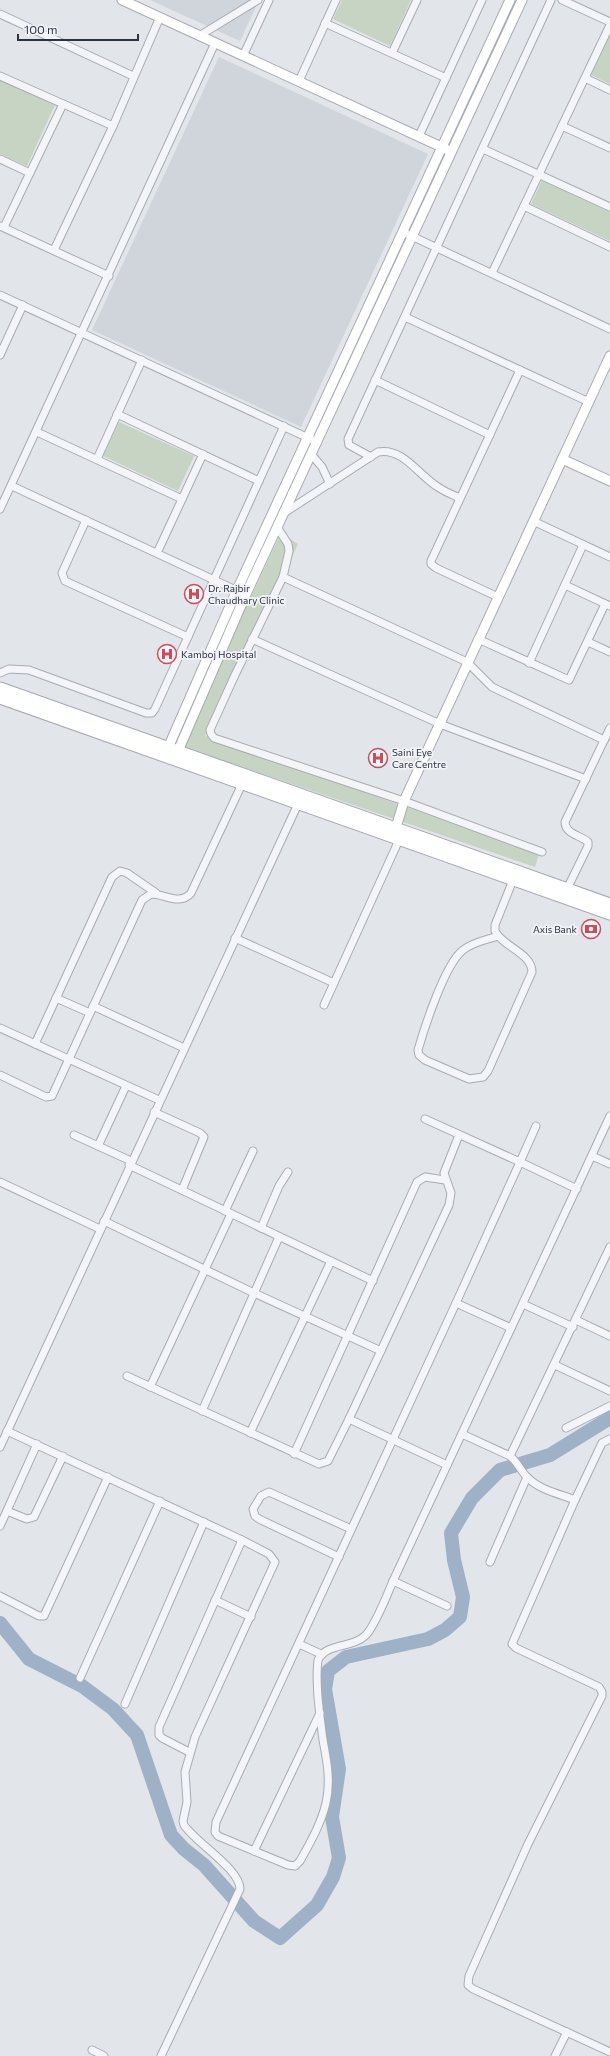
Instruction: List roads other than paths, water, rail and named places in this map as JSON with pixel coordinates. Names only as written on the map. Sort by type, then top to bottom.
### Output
[{"type":"main road","points":[[0,688],[513,880],[610,914]]},
{"type":"main road","points":[[0,698],[172,752],[242,784],[298,804],[610,904]]},
{"type":"street","points":[[122,0],[446,149]]},
{"type":"street","points":[[199,36],[258,0]]},
{"type":"street","points":[[243,56],[269,0]]},
{"type":"street","points":[[299,81],[336,0]]},
{"type":"street","points":[[392,53],[417,0]]},
{"type":"street","points":[[419,136],[482,0]]},
{"type":"street","points":[[172,752],[317,442],[510,0]]},
{"type":"street","points":[[446,149],[522,0]]},
{"type":"street","points":[[370,457],[351,447],[347,442],[551,0]]},
{"type":"street","points":[[492,273],[610,24],[562,0]]},
{"type":"street","points":[[0,14],[133,76]]},
{"type":"street","points":[[54,250],[113,126],[133,76],[160,18]]},
{"type":"street","points":[[325,22],[446,78]]},
{"type":"street","points":[[0,509],[109,276],[215,43]]},
{"type":"street","points":[[0,76],[113,126]]},
{"type":"street","points":[[585,78],[610,90]]},
{"type":"street","points":[[63,104],[30,173],[2,226],[109,276]]},
{"type":"street","points":[[562,126],[610,148]]},
{"type":"street","points":[[483,149],[610,207]]},
{"type":"street","points":[[0,160],[30,173]]},
{"type":"street","points":[[524,206],[610,247]]},
{"type":"street","points":[[407,234],[610,329]]},
{"type":"street","points":[[172,752],[237,590],[308,437],[407,234]]},
{"type":"street","points":[[0,295],[317,442]]},
{"type":"street","points":[[0,355],[23,305]]},
{"type":"street","points":[[405,317],[589,402]]},
{"type":"street","points":[[324,1005],[396,836],[404,801],[562,459],[608,366],[610,356]]},
{"type":"street","points":[[97,459],[142,360]]},
{"type":"street","points":[[498,597],[436,568],[431,564],[520,370]]},
{"type":"street","points":[[375,380],[490,435]]},
{"type":"street","points":[[117,414],[259,481]]},
{"type":"street","points":[[0,672],[9,669],[29,670],[146,713],[152,712],[155,709],[284,426]]},
{"type":"street","points":[[37,432],[182,499]]},
{"type":"street","points":[[284,514],[370,457],[378,452],[386,450],[401,456],[438,488],[460,498]]},
{"type":"street","points":[[157,553],[203,454]]},
{"type":"street","points":[[311,454],[322,467],[330,484]]},
{"type":"street","points":[[562,459],[610,481]]},
{"type":"street","points":[[12,486],[246,594]]},
{"type":"street","points":[[86,520],[62,573],[65,581],[188,637]]},
{"type":"street","points":[[533,522],[610,557]]},
{"type":"street","points":[[277,527],[288,544],[283,577],[210,730],[210,734],[214,738],[404,801],[542,852]]},
{"type":"street","points":[[529,663],[583,545]]},
{"type":"street","points":[[283,577],[467,662],[492,687],[604,740]]},
{"type":"street","points":[[478,639],[569,680],[608,605],[564,585]]},
{"type":"street","points":[[252,640],[440,724],[586,779]]},
{"type":"street","points":[[588,642],[610,652]]},
{"type":"street","points":[[567,889],[588,846],[588,842],[568,831],[565,827],[565,822],[610,728]]},
{"type":"street","points":[[0,1075],[49,1097],[54,1093],[142,900],[146,895],[156,894],[181,899],[187,897],[191,893],[242,784]]},
{"type":"street","points":[[0,1447],[159,1100],[298,804]]},
{"type":"street","points":[[35,1044],[108,885],[116,873],[120,871],[127,874],[156,894]]},
{"type":"street","points":[[498,936],[478,942],[463,950],[455,959],[446,975],[418,1050],[419,1055],[425,1060],[469,1079],[483,1077],[488,1071],[532,972],[529,961],[494,931],[495,924],[513,880]]},
{"type":"street","points":[[235,938],[334,983]]},
{"type":"street","points":[[56,998],[90,1013]]},
{"type":"street","points":[[93,1006],[184,1048]]},
{"type":"street","points":[[0,1028],[159,1100]]},
{"type":"street","points":[[98,1146],[126,1086]]},
{"type":"street","points":[[154,1112],[200,1133],[204,1137],[182,1190]]},
{"type":"street","points":[[299,1644],[321,1654],[365,1635],[393,1581],[610,1116]]},
{"type":"street","points":[[425,1119],[577,1189]]},
{"type":"street","points":[[321,1654],[317,1668],[320,1712],[329,1772],[329,1787],[320,1823],[300,1862],[295,1866],[288,1865],[218,1836],[214,1827],[536,1126]]},
{"type":"street","points":[[74,1135],[182,1190],[373,1281]]},
{"type":"street","points":[[127,1376],[314,1463],[324,1464],[331,1456],[349,1419],[449,1205],[451,1193],[445,1180],[446,1167],[459,1135]]},
{"type":"street","points":[[150,1387],[206,1270],[253,1151]]},
{"type":"street","points":[[592,1156],[610,1164]]},
{"type":"street","points":[[261,1228],[274,1195],[288,1172]]},
{"type":"street","points":[[294,1454],[417,1182],[425,1177],[445,1180]]},
{"type":"street","points":[[0,1182],[100,1229]]},
{"type":"street","points":[[104,1221],[305,1317],[381,1351]]},
{"type":"street","points":[[202,1411],[279,1236]]},
{"type":"street","points":[[513,1458],[610,1247]]},
{"type":"street","points":[[250,1433],[331,1261]]},
{"type":"street","points":[[456,1303],[511,1328]]},
{"type":"street","points":[[523,1304],[610,1336]]},
{"type":"street","points":[[555,1365],[610,1391]]},
{"type":"street","points":[[566,1428],[610,1406]]},
{"type":"street","points":[[349,1419],[447,1465]]},
{"type":"street","points":[[7,1430],[242,1540],[269,1554],[275,1562],[189,1752],[185,1778],[187,1802],[183,1820],[184,1826],[238,1879],[240,1884],[236,1897],[161,2056]]},
{"type":"street","points":[[462,1434],[513,1458],[527,1478],[540,1487],[574,1500]]},
{"type":"street","points":[[610,1439],[602,1443],[574,1500],[512,1644],[516,1648],[599,1687],[602,1692],[602,1696],[528,1844],[468,1981],[468,1985],[474,1989],[610,2051]]},
{"type":"street","points":[[0,1526],[37,1444]]},
{"type":"street","points":[[7,1511],[27,1519],[34,1517],[63,1456]]},
{"type":"street","points":[[0,1596],[39,1616],[44,1616],[108,1477]]},
{"type":"street","points":[[490,1562],[527,1478]]},
{"type":"street","points":[[339,1557],[259,1519],[255,1516],[253,1509],[261,1496],[269,1492],[351,1529]]},
{"type":"street","points":[[80,1678],[160,1501]]},
{"type":"street","points":[[125,1704],[204,1522]]},
{"type":"street","points":[[189,1752],[162,1738],[158,1731],[242,1540]]},
{"type":"street","points":[[393,1581],[447,1606]]},
{"type":"street","points":[[215,1600],[251,1616]]},
{"type":"street","points":[[254,1851],[320,1712]]},
{"type":"street","points":[[555,2056],[567,2032]]},
{"type":"street","points":[[92,2050],[104,2056]]},
{"type":"waterway","points":[[0,1623],[29,1659],[82,1686],[113,1709],[137,1735],[171,1835],[184,1849],[204,1865],[254,1921],[280,1938],[317,1905],[333,1877],[339,1858],[332,1817],[339,1769],[325,1689],[328,1671],[346,1657],[428,1639],[445,1630],[460,1617],[463,1597],[454,1560],[451,1533],[472,1498],[500,1470],[550,1455],[610,1418]]},
{"type":"place","name":"Dr. Rajbir Chaudhary Clinic","points":[[194,594]]},
{"type":"place","name":"Kamboj Hospital","points":[[167,654]]},
{"type":"place","name":"Saini Eye Care Centre","points":[[378,758]]},
{"type":"place","name":"Axis Bank","points":[[591,929]]}]
